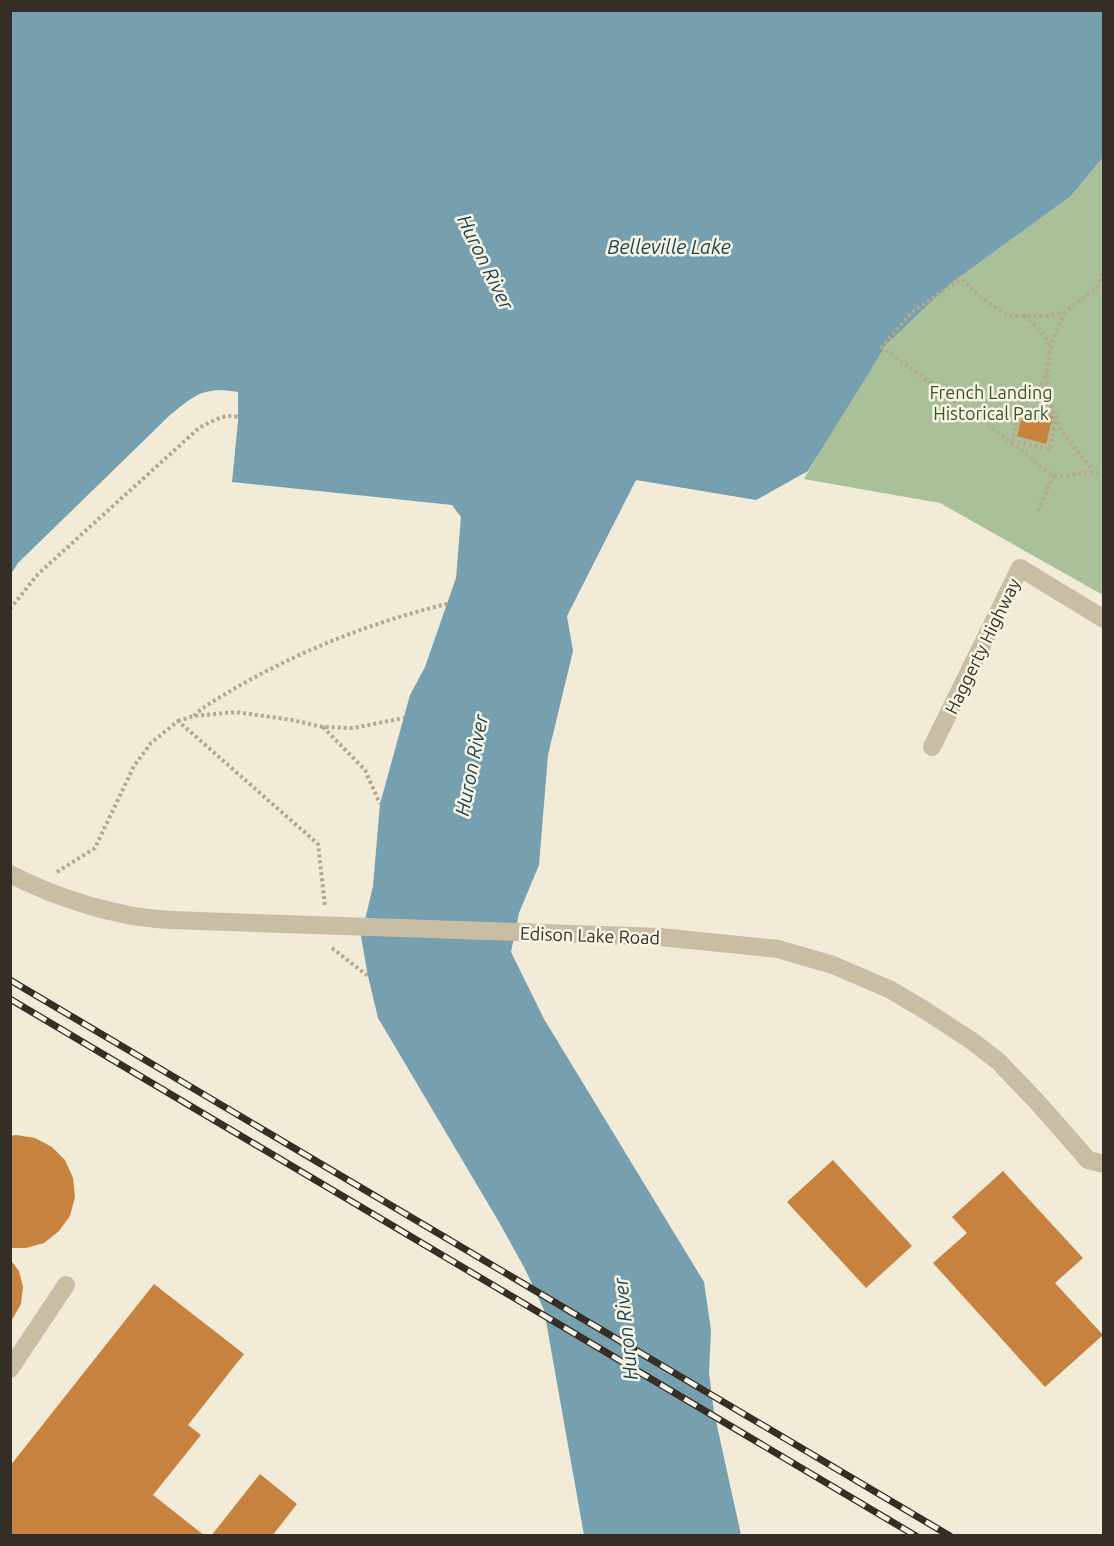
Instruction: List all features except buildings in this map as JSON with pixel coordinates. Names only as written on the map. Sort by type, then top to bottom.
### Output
[{"type":"street","name":"Haggerty Highway","points":[[932,747],[1020,568],[1104,619]]},
{"type":"street","name":"Edison Lake Road","points":[[10,874],[33,886],[84,904],[153,919],[660,937],[778,949],[833,965],[891,990],[945,1023],[998,1061],[1088,1160],[1104,1164]]},
{"type":"street","points":[[10,1369],[66,1285]]},
{"type":"path","points":[[1095,471],[1059,476],[1043,469],[1024,452],[882,348],[912,312],[961,279],[983,299],[1010,316],[1041,316],[1065,312],[1097,287],[1104,268]]},
{"type":"path","points":[[1065,312],[1051,347],[1047,373],[1050,393],[1056,416],[1066,437],[1095,471],[1104,476]]},
{"type":"path","points":[[1024,316],[1041,331],[1051,347]]},
{"type":"path","points":[[972,415],[1006,413],[1021,405],[1037,392],[1047,373]]},
{"type":"path","points":[[1021,405],[1012,440],[1050,450],[1056,416]]},
{"type":"path","points":[[1021,405],[1056,416]]},
{"type":"path","points":[[10,609],[38,574],[199,428],[218,418],[232,415],[238,417]]},
{"type":"path","points":[[1038,511],[1054,474]]},
{"type":"path","points":[[194,716],[210,703],[259,675],[359,629],[405,614],[447,604]]},
{"type":"path","points":[[33,886],[95,848],[134,766],[151,743],[178,721],[194,716],[236,712],[323,727],[353,728],[404,718]]},
{"type":"path","points":[[178,721],[318,844],[326,910]]},
{"type":"path","points":[[323,727],[364,770],[380,804]]},
{"type":"path","points":[[330,938],[331,948],[368,976]]},
{"type":"green space","name":"French Landing Historical Park","points":[[1103,157],[1103,595],[940,503],[804,479],[886,345],[950,284],[1071,196]]},
{"type":"water","name":"Belleville Lake","points":[[11,11],[1103,11],[1103,157],[1071,196],[950,284],[886,345],[808,471],[756,500],[636,480],[567,616],[573,651],[548,755],[539,865],[519,913],[511,952],[544,1019],[704,1282],[711,1330],[709,1373],[714,1412],[741,1535],[584,1535],[544,1310],[499,1222],[378,1018],[361,937],[373,886],[380,804],[410,695],[425,667],[456,578],[461,517],[452,505],[232,482],[238,421],[238,392],[208,391],[193,398],[169,416],[18,563],[11,574]]},
{"type":"railway","points":[[10,980],[950,1536]]},
{"type":"railway","points":[[10,999],[916,1536]]},
{"type":"water label","name":"Huron River","points":[[486,262]]},
{"type":"water label","name":"Huron River","points":[[471,765]]},
{"type":"water label","name":"Huron River","points":[[625,1329]]}]
